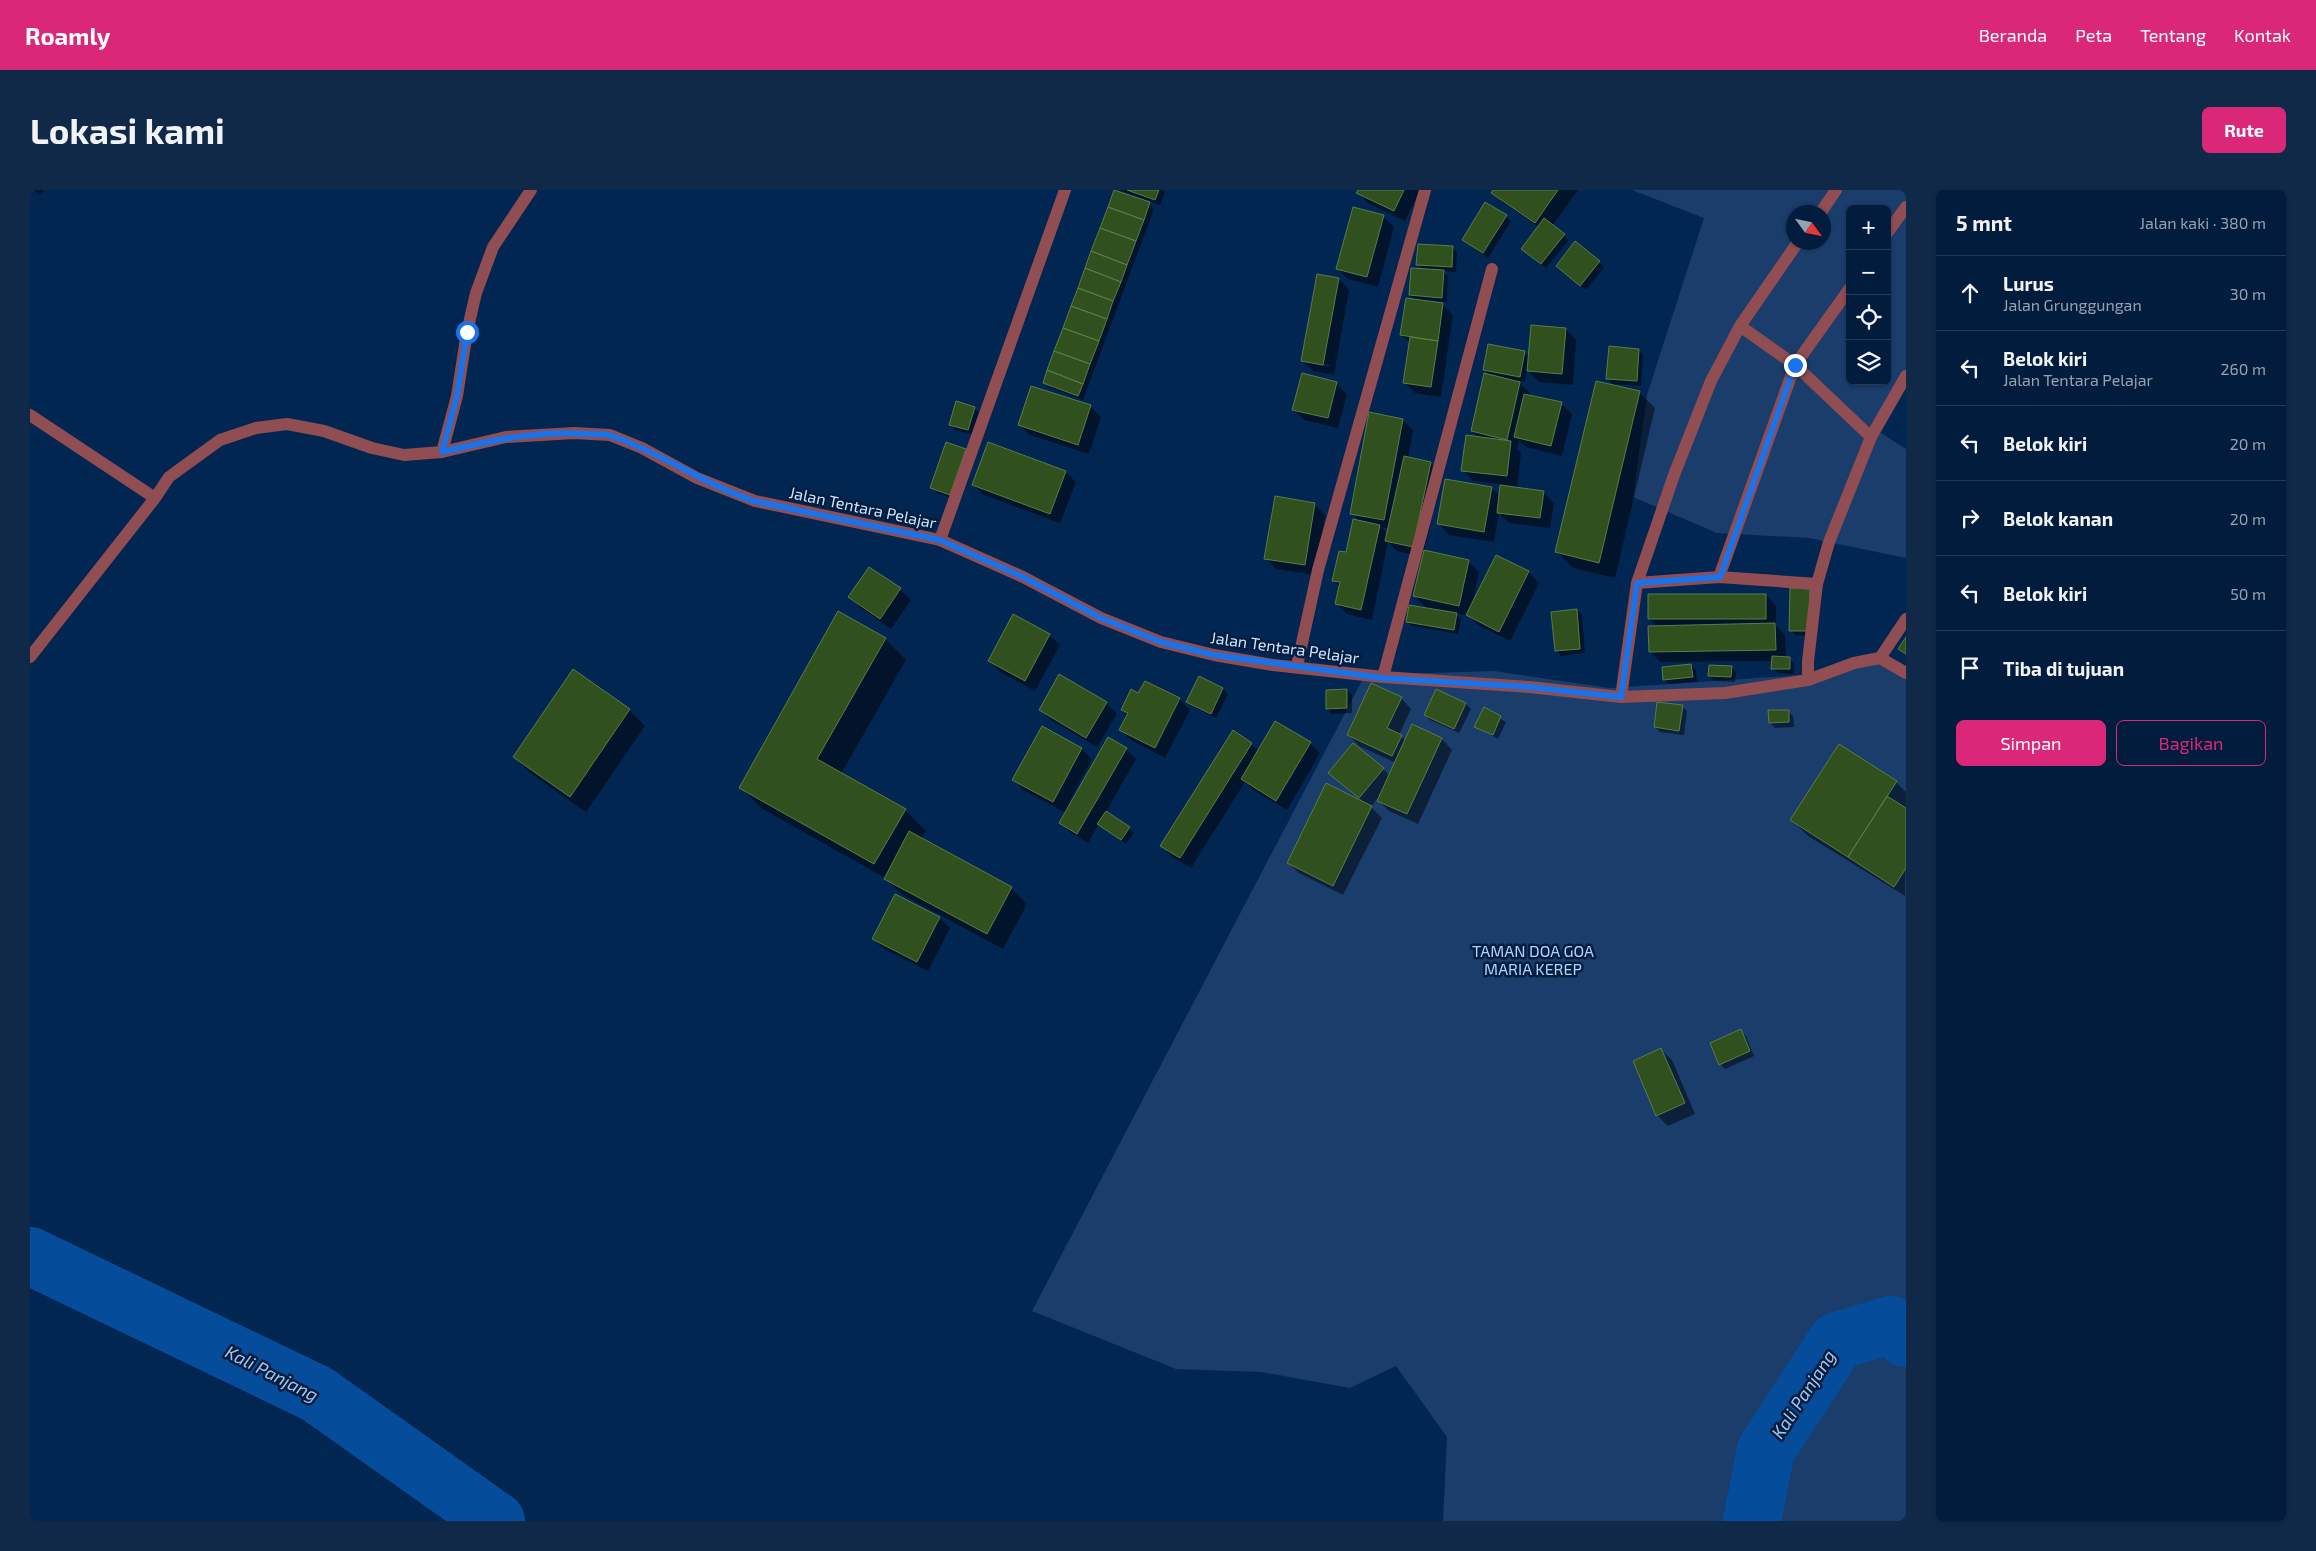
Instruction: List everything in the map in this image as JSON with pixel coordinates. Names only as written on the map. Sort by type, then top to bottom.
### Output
[{"type":"street","points":[[442,452],[457,396],[467,332],[476,293],[493,247],[531,190]]},
{"type":"street","points":[[940,540],[1065,190]]},
{"type":"street","points":[[1297,666],[1318,570],[1424,190]]},
{"type":"street","points":[[1826,205],[1836,190]]},
{"type":"street","points":[[1891,228],[1906,207]]},
{"type":"street","points":[[1621,697],[1637,583],[1674,475],[1711,381],[1740,326],[1792,250]]},
{"type":"street","points":[[1383,678],[1492,269]]},
{"type":"street","points":[[1720,577],[1795,365],[1846,294]]},
{"type":"street","points":[[1740,326],[1795,365],[1871,437]]},
{"type":"street","points":[[1808,680],[1808,661],[1817,584],[1838,516],[1871,437],[1906,376]]},
{"type":"street","points":[[30,415],[155,498]]},
{"type":"street","name":"Jalan Tentara Pelajar","points":[[30,657],[155,498],[169,477],[205,449],[220,440],[256,428],[287,424],[324,431],[372,448],[404,456],[442,452],[506,437],[574,433],[610,435],[642,448],[730,493],[754,501],[940,540],[1023,577],[1101,618],[1161,642],[1238,660],[1383,678],[1529,687],[1621,697],[1725,693],[1808,680],[1854,663],[1880,658]]},
{"type":"street","points":[[1637,583],[1720,577],[1817,584]]},
{"type":"street","points":[[1906,620],[1880,658],[1906,673]]},
{"type":"green space","points":[[1632,190],[1906,190],[1906,388],[1875,429],[1906,449],[1906,558],[1809,538],[1717,533],[1633,497],[1647,395],[1704,218]]},
{"type":"green space","name":"TAMAN DOA GOA MARIA KEREP","points":[[1885,655],[1906,666],[1906,1521],[1443,1521],[1447,1437],[1396,1366],[1350,1388],[1261,1372],[1176,1369],[1032,1311],[1365,675],[1494,671],[1610,688],[1802,675],[1843,662]]},
{"type":"building","points":[[1114,190],[1150,202],[1144,220],[1108,207]]},
{"type":"building","points":[[1127,190],[1159,190],[1155,200]]},
{"type":"building","points":[[1358,190],[1404,190],[1394,211],[1356,193]]},
{"type":"building","points":[[1493,190],[1558,190],[1535,223],[1491,193]]},
{"type":"building","points":[[1485,202],[1507,215],[1483,253],[1462,240]]},
{"type":"building","points":[[1108,207],[1144,220],[1136,241],[1100,228]]},
{"type":"building","points":[[1353,207],[1384,215],[1367,277],[1336,269]]},
{"type":"building","points":[[1544,218],[1565,234],[1541,264],[1521,249]]},
{"type":"building","points":[[1100,228],[1136,241],[1127,265],[1091,251]]},
{"type":"building","points":[[1575,241],[1600,261],[1580,286],[1556,266]]},
{"type":"building","points":[[1418,244],[1453,246],[1452,267],[1416,265]]},
{"type":"building","points":[[1091,251],[1127,265],[1121,282],[1085,268]]},
{"type":"building","points":[[1085,268],[1121,282],[1113,301],[1078,288]]},
{"type":"building","points":[[1411,268],[1444,270],[1442,298],[1409,295]]},
{"type":"building","points":[[1317,274],[1339,278],[1323,365],[1301,361]]},
{"type":"building","points":[[1078,288],[1113,301],[1107,319],[1071,306]]},
{"type":"building","points":[[1406,298],[1443,303],[1438,341],[1400,335]]},
{"type":"building","points":[[1071,306],[1107,319],[1099,341],[1063,328]]},
{"type":"building","points":[[1531,325],[1566,328],[1562,374],[1527,371]]},
{"type":"building","points":[[1063,328],[1099,341],[1090,364],[1054,351]]},
{"type":"building","points":[[1410,337],[1438,341],[1431,387],[1403,383]]},
{"type":"building","points":[[1488,344],[1525,351],[1520,377],[1483,370]]},
{"type":"building","points":[[1609,346],[1639,349],[1637,381],[1606,379]]},
{"type":"building","points":[[1054,351],[1090,364],[1083,384],[1047,370]]},
{"type":"building","points":[[1047,370],[1083,384],[1078,396],[1043,383]]},
{"type":"building","points":[[1302,373],[1337,382],[1328,418],[1292,410]]},
{"type":"building","points":[[1484,373],[1520,382],[1507,440],[1471,431]]},
{"type":"building","points":[[1596,381],[1640,391],[1599,563],[1555,552]]},
{"type":"building","points":[[1031,386],[1091,405],[1078,445],[1018,425]]},
{"type":"building","points":[[1524,394],[1562,402],[1551,446],[1514,437]]},
{"type":"building","points":[[956,401],[975,407],[968,430],[949,425]]},
{"type":"building","points":[[1369,412],[1403,419],[1384,520],[1350,514]]},
{"type":"building","points":[[1466,435],[1511,441],[1507,476],[1461,471]]},
{"type":"building","points":[[946,442],[966,449],[950,495],[930,488]]},
{"type":"building","points":[[988,442],[1066,471],[1050,514],[972,485]]},
{"type":"building","points":[[1404,456],[1431,462],[1413,547],[1385,541]]},
{"type":"building","points":[[1445,479],[1492,487],[1484,532],[1437,524]]},
{"type":"building","points":[[1500,485],[1544,491],[1540,518],[1497,513]]},
{"type":"building","points":[[1275,496],[1315,503],[1305,565],[1264,559]]},
{"type":"building","points":[[1353,519],[1380,525],[1361,610],[1335,604],[1340,582],[1332,581],[1339,551],[1346,552]]},
{"type":"building","points":[[1424,550],[1469,560],[1459,606],[1413,596]]},
{"type":"building","points":[[1496,555],[1529,571],[1499,632],[1466,615]]},
{"type":"building","points":[[869,567],[901,588],[880,619],[848,597]]},
{"type":"building","points":[[1790,588],[1810,589],[1809,631],[1789,631]]},
{"type":"building","points":[[1648,594],[1766,594],[1766,619],[1648,619]]},
{"type":"building","points":[[1409,605],[1457,613],[1454,630],[1406,622]]},
{"type":"building","points":[[1577,609],[1580,649],[1555,651],[1551,612]]},
{"type":"building","points":[[838,611],[886,638],[817,759],[906,809],[874,864],[739,788]]},
{"type":"building","points":[[1013,614],[1050,634],[1025,681],[988,661]]},
{"type":"building","points":[[1775,623],[1776,650],[1649,652],[1648,626]]},
{"type":"building","points":[[1906,637],[1906,654],[1898,649]]},
{"type":"building","points":[[1772,656],[1790,657],[1790,669],[1771,669]]},
{"type":"building","points":[[1691,664],[1693,677],[1663,680],[1662,667]]},
{"type":"building","points":[[1709,665],[1732,666],[1731,677],[1708,676]]},
{"type":"building","points":[[573,669],[630,709],[570,797],[513,757]]},
{"type":"building","points":[[1059,674],[1107,702],[1086,738],[1039,710]]},
{"type":"building","points":[[1199,676],[1223,688],[1211,714],[1186,702]]},
{"type":"building","points":[[1145,681],[1180,698],[1155,748],[1119,730],[1128,713],[1121,710],[1131,689],[1138,693]]},
{"type":"building","points":[[1371,683],[1402,697],[1387,728],[1402,735],[1392,756],[1347,735]]},
{"type":"building","points":[[1347,689],[1347,708],[1326,709],[1326,690]]},
{"type":"building","points":[[1436,689],[1466,703],[1454,729],[1424,715]]},
{"type":"building","points":[[1657,702],[1683,705],[1679,731],[1654,727]]},
{"type":"building","points":[[1484,707],[1501,716],[1493,735],[1474,727]]},
{"type":"building","points":[[1768,710],[1789,710],[1789,722],[1769,723]]},
{"type":"building","points":[[1275,721],[1311,742],[1276,801],[1241,779]]},
{"type":"building","points":[[1412,724],[1442,738],[1407,814],[1377,801]]},
{"type":"building","points":[[1042,726],[1082,748],[1053,802],[1012,780]]},
{"type":"building","points":[[1233,730],[1252,743],[1180,858],[1160,846]]},
{"type":"building","points":[[1108,737],[1127,748],[1077,834],[1059,823]]},
{"type":"building","points":[[1353,743],[1384,768],[1359,798],[1328,773]]},
{"type":"building","points":[[1839,744],[1897,781],[1848,857],[1790,820]]},
{"type":"building","points":[[1326,783],[1372,806],[1333,886],[1287,863]]},
{"type":"building","points":[[1887,796],[1906,808],[1906,868],[1894,887],[1848,857]]},
{"type":"building","points":[[1106,811],[1130,827],[1121,840],[1097,824]]},
{"type":"building","points":[[909,831],[1012,887],[987,934],[884,879]]},
{"type":"building","points":[[895,894],[940,917],[917,962],[872,939]]},
{"type":"building","points":[[1741,1029],[1750,1051],[1719,1065],[1710,1043]]},
{"type":"building","points":[[1661,1048],[1685,1103],[1656,1116],[1633,1061]]},
{"type":"waterway","name":"Kali Panjang","points":[[30,1256],[317,1394],[496,1521]]},
{"type":"waterway","name":"Kali Panjang","points":[[1752,1521],[1766,1450],[1837,1341],[1891,1325],[1906,1338]]},
{"type":"route","points":[[467,332],[457,396],[442,452],[506,437],[574,433],[610,435],[642,448],[697,478],[730,493],[754,501],[940,540],[1023,577],[1101,618],[1161,642],[1238,660],[1383,678],[1529,687],[1621,697],[1637,583],[1720,577],[1795,365]]}]
